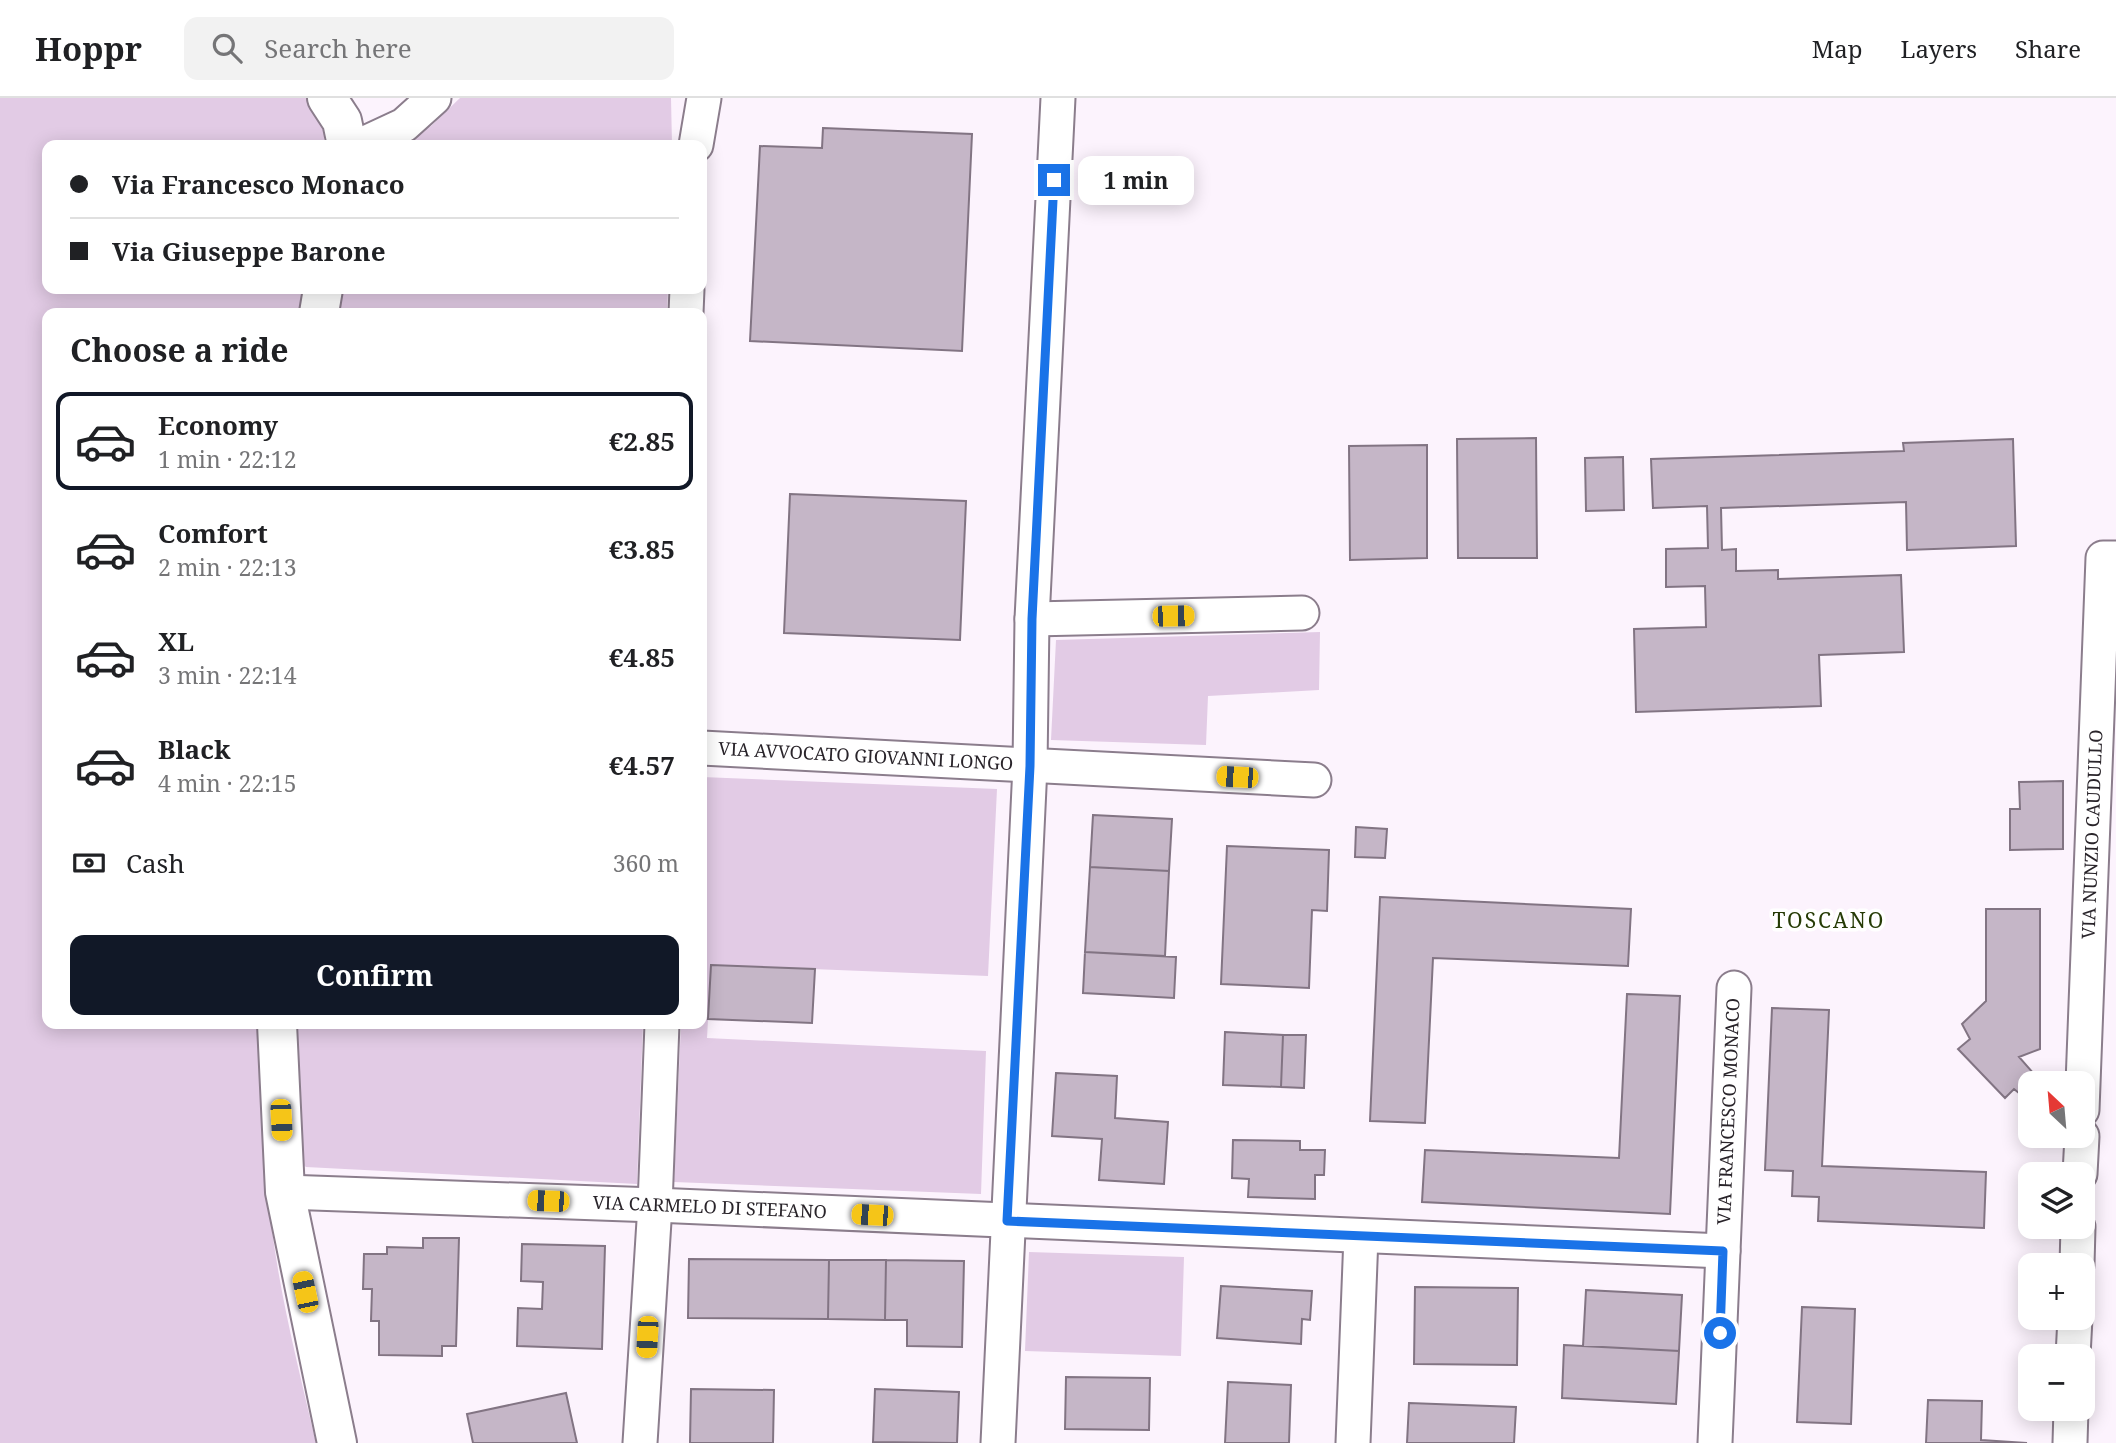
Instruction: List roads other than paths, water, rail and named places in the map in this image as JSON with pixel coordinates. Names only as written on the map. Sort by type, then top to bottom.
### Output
[{"type":"street","points":[[327,98],[342,121],[346,140]]},
{"type":"street","points":[[372,140],[404,125],[434,98]]},
{"type":"street","points":[[687,98],[689,140]]},
{"type":"street","points":[[697,140],[704,98]]},
{"type":"street","points":[[998,1443],[1030,766],[1032,619],[1058,98]]},
{"type":"street","name":"VIA NUNZIO CAUDULLO","points":[[2084,1071],[2109,558]]},
{"type":"street","points":[[1032,619],[1302,613]]},
{"type":"street","name":"VIA AVVOCATO GIOVANNI LONGO","points":[[707,748],[1314,780]]},
{"type":"street","name":"VIA FRANCESCO MONACO","points":[[1715,1443],[1734,988]]},
{"type":"street","points":[[276,1029],[285,1192],[337,1443]]},
{"type":"street","points":[[640,1443],[655,1205],[662,1029]]},
{"type":"street","name":"VIA CARMELO DI STEFANO","points":[[285,1192],[655,1205],[1723,1251]]},
{"type":"street","points":[[1353,1443],[1361,1236]]},
{"type":"street","points":[[2070,1443],[2071,1421]]},
{"type":"district","name":"TOSCANO","points":[[1829,921]]}]
